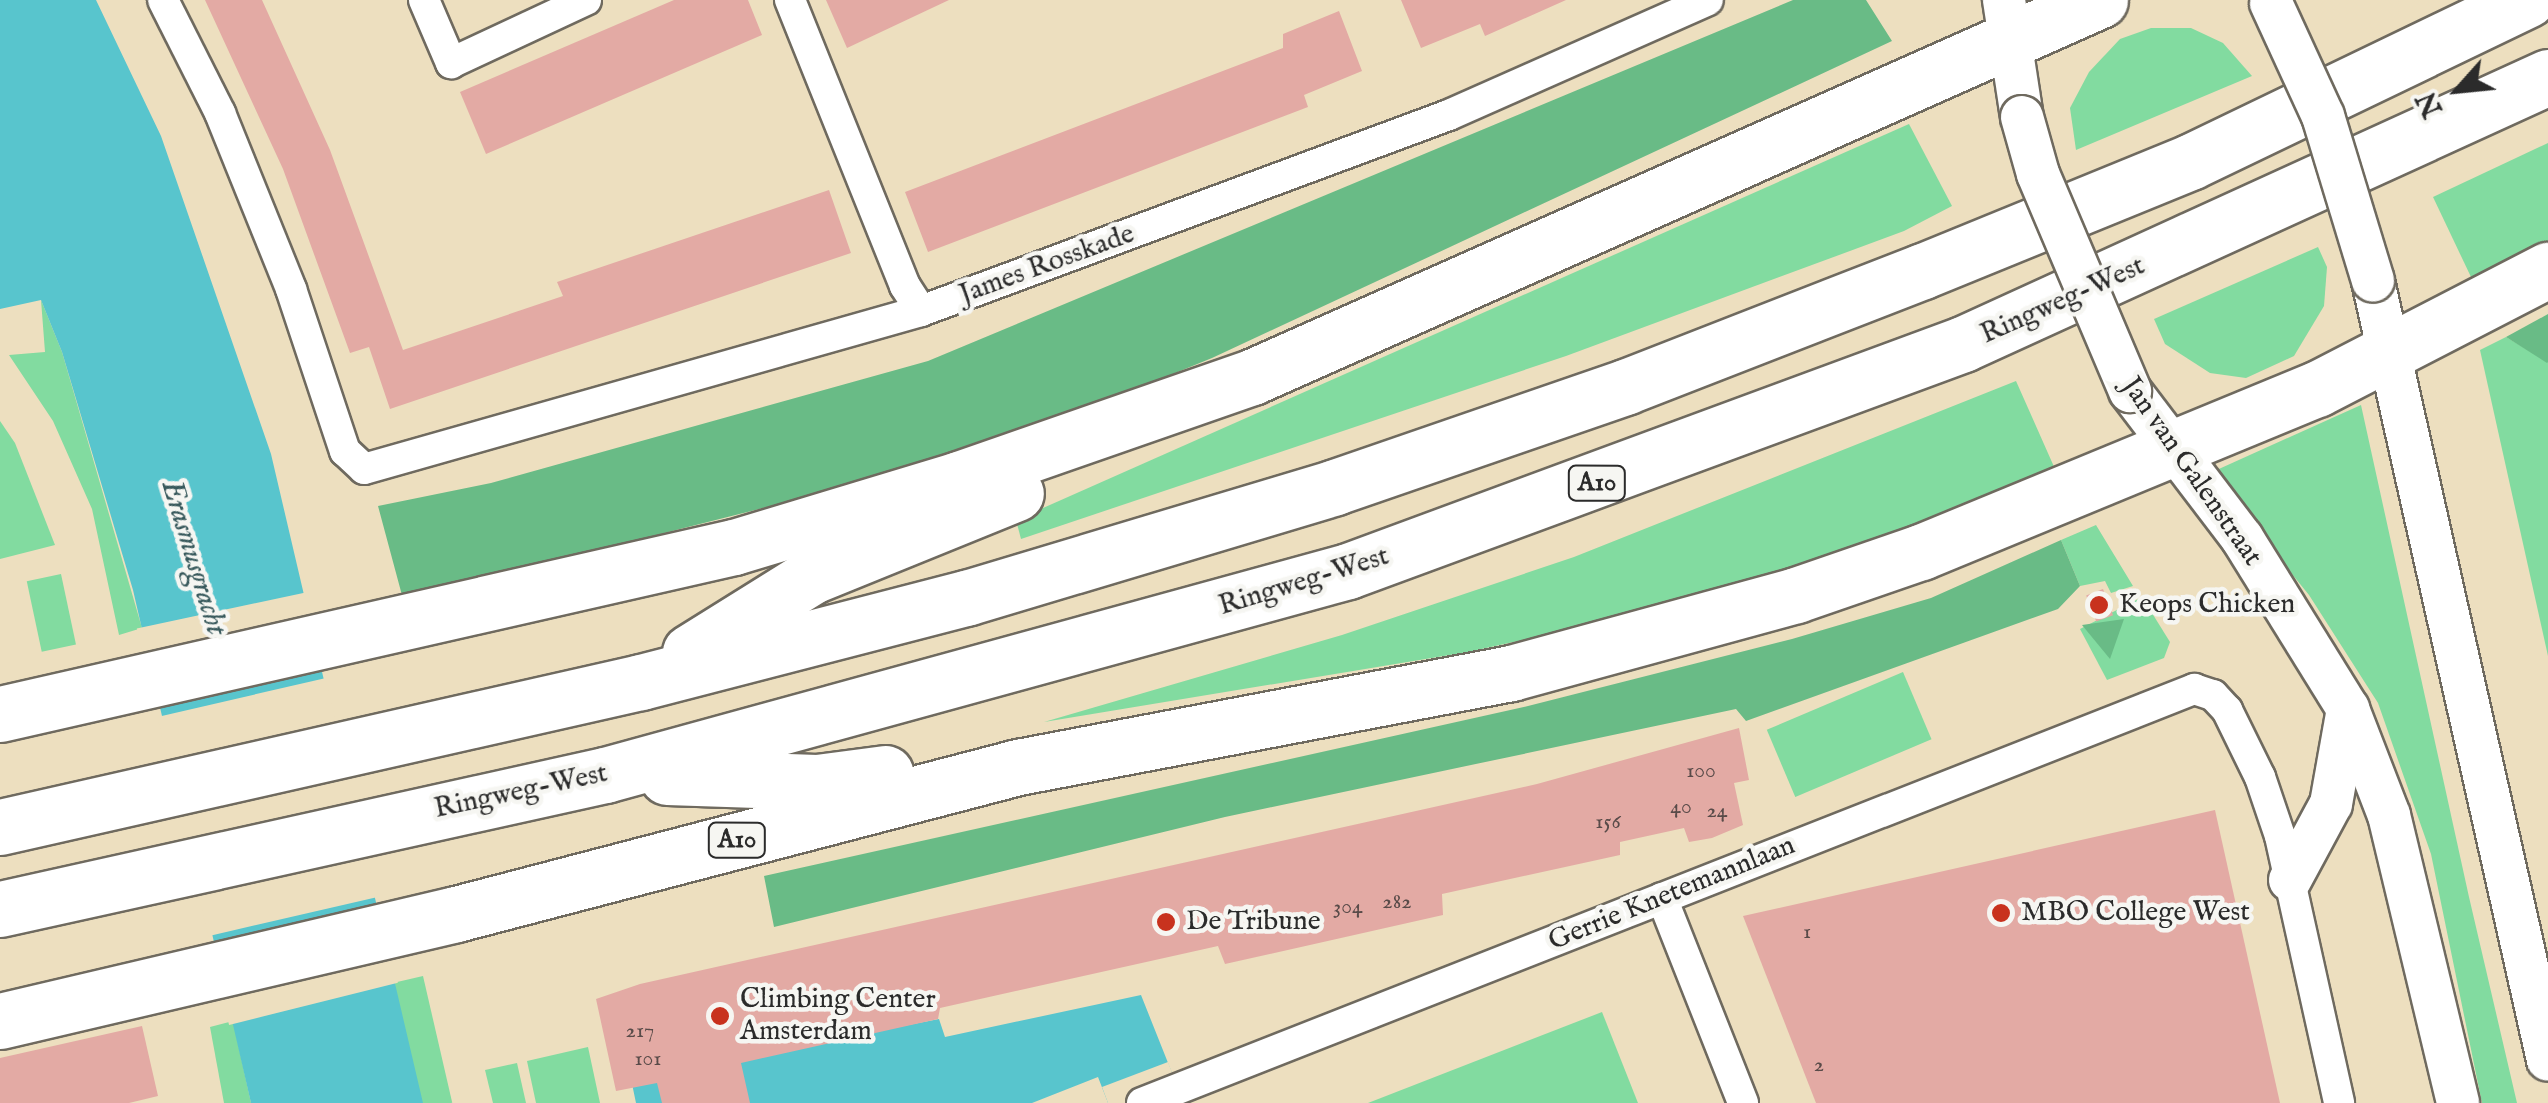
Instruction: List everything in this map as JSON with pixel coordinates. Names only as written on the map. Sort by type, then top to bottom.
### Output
[{"type":"highway","points":[[641,682],[812,576],[1182,419],[1252,377],[2006,23],[2100,0]]},
{"type":"highway","points":[[0,826],[641,682],[1157,542],[1624,387],[2190,162],[2527,0]]},
{"type":"highway","name":"Ringweg-West","points":[[0,910],[432,810],[605,775],[1348,572],[1655,463],[1980,337],[2548,77]]},
{"type":"highway","points":[[2175,450],[2318,389],[2386,350],[2548,270]]},
{"type":"highway","points":[[0,714],[734,548],[960,478],[1252,377]]},
{"type":"highway","name":"A10","points":[[0,1021],[456,914],[1018,767],[1511,673],[1886,564],[2175,450]]},
{"type":"highway","name":"A10","points":[[605,775],[817,782],[1018,767]]},
{"type":"main road","points":[[2270,2],[2324,116],[2373,280],[2548,1060]]},
{"type":"main road","name":"Jan van Galenstraat","points":[[2006,23],[2022,117],[2038,174],[2130,391],[2242,538],[2348,709],[2389,814],[2458,1103]]},
{"type":"main road","points":[[2290,880],[2330,804],[2348,709]]},
{"type":"street","name":"James Rosskade","points":[[162,0],[248,184],[345,451],[364,468],[921,311],[1449,115],[1708,0]]},
{"type":"street","points":[[424,0],[451,63],[586,0]]},
{"type":"street","points":[[790,0],[904,286],[921,311]]},
{"type":"street","name":"Gerrie Knetemannlaan","points":[[1142,1103],[2164,696],[2203,690],[2220,701],[2240,732],[2280,836],[2290,880]]},
{"type":"street","points":[[2290,880],[2339,1103]]},
{"type":"street","points":[[1662,898],[1743,1103]]},
{"type":"green space","points":[[1793,0],[1866,0],[1892,41],[1212,358],[977,454],[403,599],[378,506],[491,483],[928,361]]},
{"type":"green space","points":[[2151,28],[2191,28],[2223,43],[2252,76],[2076,150],[2070,108],[2089,72],[2120,39]]},
{"type":"green space","points":[[1909,124],[1952,206],[1904,231],[1566,356],[1021,539],[1016,520]]},
{"type":"green space","points":[[2548,143],[2548,241],[2471,277],[2433,197]]},
{"type":"green space","points":[[2318,247],[2327,267],[2324,306],[2294,356],[2246,378],[2210,373],[2165,344],[2154,319]]},
{"type":"green space","points":[[41,300],[62,352],[142,628],[119,635],[92,509],[53,421],[9,355],[45,352]]},
{"type":"green space","points":[[2548,314],[2548,362],[2547,363],[2506,337]]},
{"type":"green space","points":[[2506,337],[2548,362],[2548,656],[2480,350]]},
{"type":"green space","points":[[2016,381],[2055,469],[1905,530],[1685,604],[1468,652],[1044,722],[1342,635],[1574,557]]},
{"type":"green space","points":[[2361,405],[2517,1103],[2482,1103],[2431,854],[2378,703],[2309,595],[2210,473]]},
{"type":"green space","points":[[0,421],[15,443],[55,545],[0,559]]},
{"type":"green space","points":[[2096,525],[2133,586],[2111,593],[2105,581],[2080,586],[2061,540]]},
{"type":"green space","points":[[2061,540],[2080,586],[2058,609],[1746,721],[1736,709],[1225,817],[774,927],[764,876],[1528,706],[1792,639],[1931,598]]},
{"type":"green space","points":[[61,574],[76,644],[42,652],[27,581]]},
{"type":"green space","points":[[2142,597],[2170,642],[2164,658],[2107,680],[2080,629]]},
{"type":"green space","points":[[2124,619],[2110,659],[2082,625]]},
{"type":"green space","points":[[1903,672],[1932,739],[1795,797],[1767,730]]},
{"type":"green space","points":[[423,976],[452,1103],[421,1103],[393,983]]},
{"type":"green space","points":[[1602,1012],[1638,1103],[1368,1103]]},
{"type":"green space","points":[[233,1021],[251,1103],[224,1103],[210,1027]]},
{"type":"green space","points":[[588,1047],[600,1103],[536,1103],[527,1061]]},
{"type":"green space","points":[[517,1063],[526,1103],[493,1103],[485,1070]]},
{"type":"water","name":"Erasmusgracht","points":[[0,0],[96,0],[161,136],[271,454],[423,1103],[251,1103],[133,590],[62,352],[41,300],[0,309]]},
{"type":"water","points":[[1141,995],[1184,1103],[1108,1103],[1098,1077],[1032,1103],[636,1103],[631,1079],[939,1019],[945,1037]]},
{"type":"pier","points":[[308,592],[324,665],[152,702],[137,628]]},
{"type":"pier","points":[[326,678],[377,897],[208,936],[157,717]]},
{"type":"pier","points":[[380,911],[398,983],[229,1025],[211,953]]},
{"type":"pier","points":[[1168,1062],[1184,1103],[1108,1103],[1102,1087]]},
{"type":"building","points":[[205,0],[262,0],[330,150],[403,350],[563,296],[557,282],[829,190],[851,253],[390,409],[369,347],[350,353],[283,169]]},
{"type":"building","points":[[674,0],[748,0],[762,35],[486,154],[460,92]]},
{"type":"building","points":[[826,0],[949,0],[847,48]]},
{"type":"building","points":[[1401,0],[1566,0],[1485,36],[1480,24],[1421,48]]},
{"type":"building","points":[[1339,11],[1362,71],[1304,95],[1308,107],[928,252],[905,192],[1283,48],[1283,34]]},
{"type":"building","name":"Keops Chicken","points":[[2103,589],[2113,615],[2096,622],[2086,595]]},
{"type":"building","name":"De Tribune","points":[[1739,728],[1749,780],[1734,783],[1743,825],[1712,838],[1689,842],[1684,828],[1620,842],[1620,855],[1442,894],[1443,915],[1225,964],[1218,946],[940,1008],[938,1019],[741,1063],[750,1103],[662,1103],[657,1083],[616,1091],[596,999],[640,984],[1537,784]]},
{"type":"building","points":[[2215,810],[2280,1103],[1816,1103],[1743,916]]},
{"type":"building","points":[[142,1026],[158,1096],[129,1103],[0,1103],[0,1058]]},
{"type":"place","name":"Keops Chicken","points":[[2099,605]]},
{"type":"place","name":"MBO College West","points":[[2001,913]]},
{"type":"place","name":"De Tribune","points":[[1166,922]]},
{"type":"place","name":"Climbing Center Amsterdam","points":[[720,1016]]}]
